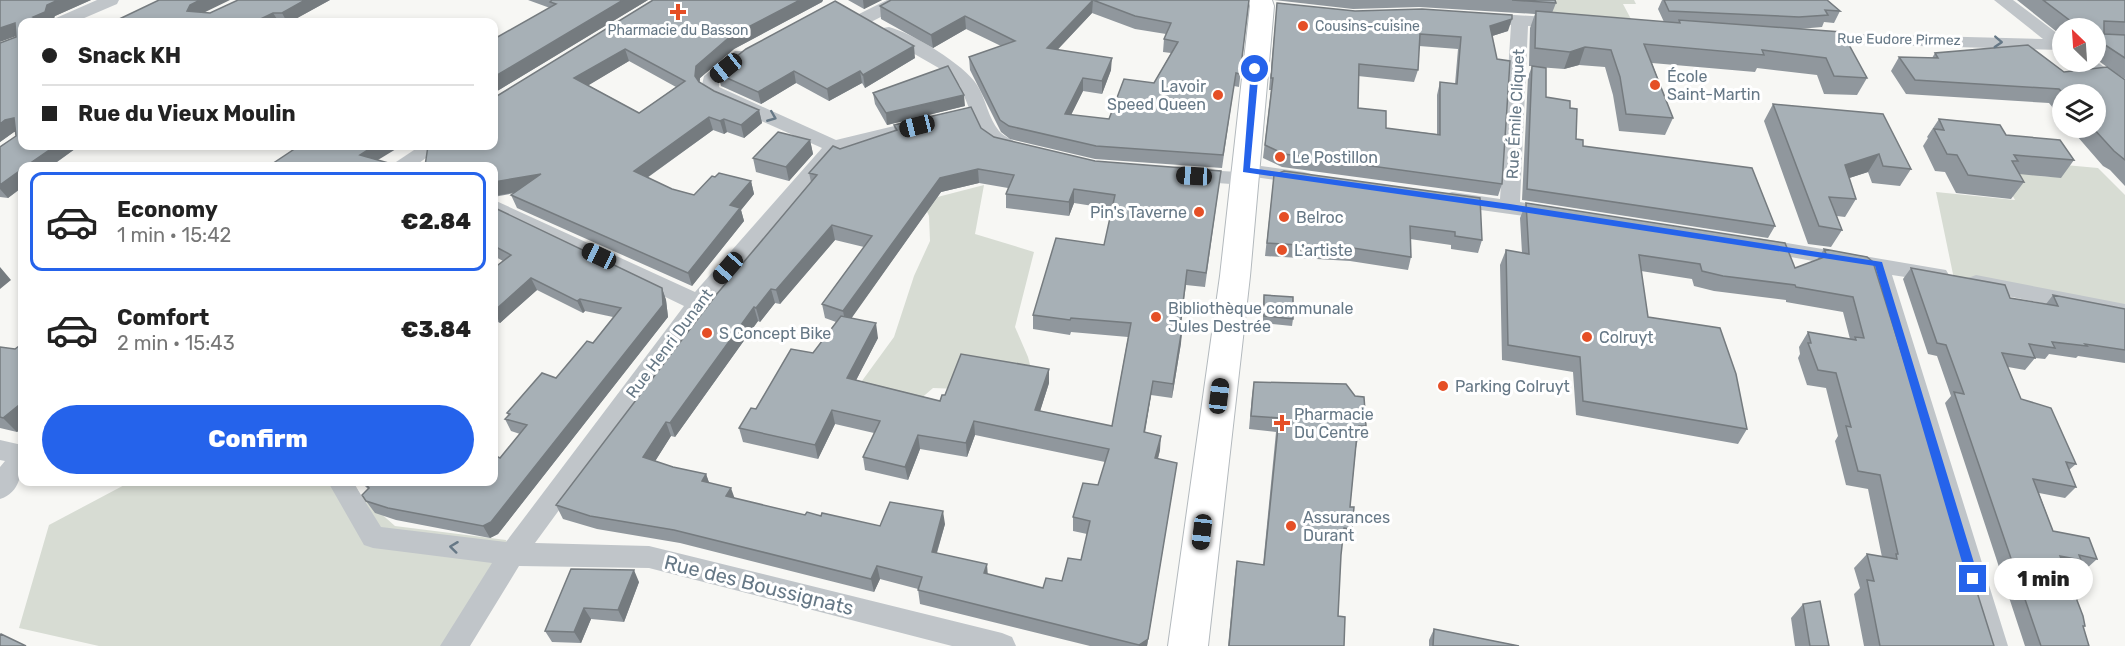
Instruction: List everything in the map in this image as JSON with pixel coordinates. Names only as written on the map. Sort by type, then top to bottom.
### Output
[{"type":"main road","points":[[1188,646],[1235,276],[1261,3]]},
{"type":"street","points":[[71,18],[111,0]]},
{"type":"street","points":[[865,18],[900,0]]},
{"type":"street","points":[[2002,0],[2052,36]]},
{"type":"street","points":[[846,8],[961,74],[991,137],[1002,145],[1031,154]]},
{"type":"street","points":[[1466,17],[1579,23]]},
{"type":"street","name":"Rue Émile Cliquet","points":[[1510,207],[1520,21]]},
{"type":"street","name":"Rue Eudore Pirmez","points":[[1803,38],[2052,42]]},
{"type":"street","points":[[760,45],[741,55],[710,80],[710,89],[720,96],[821,139],[833,147],[979,111]]},
{"type":"street","points":[[2099,72],[2125,91]]},
{"type":"street","name":"Rue Henri Dunant","points":[[454,646],[512,554],[698,303],[833,147]]},
{"type":"street","points":[[412,162],[427,150]]},
{"type":"street","points":[[1171,174],[1245,174],[1328,181]]},
{"type":"street","points":[[1433,196],[1578,217]]},
{"type":"street","points":[[498,208],[698,303]]},
{"type":"street","points":[[1738,242],[1878,264],[2125,312]]},
{"type":"street","points":[[1878,264],[1994,646]]},
{"type":"street","points":[[0,450],[18,457]]},
{"type":"street","points":[[0,489],[18,463]]},
{"type":"street","name":"Rue des Boussignats","points":[[342,486],[373,537],[512,554],[649,557],[1002,646]]},
{"type":"shaded area","points":[[1546,0],[1634,0],[1636,4],[1623,4],[1632,21],[1554,18]]},
{"type":"shaded area","points":[[2043,163],[2098,168],[2125,195],[2125,312],[1954,279],[1936,192],[2015,200],[1996,166],[2035,170],[2039,176],[2051,177]]},
{"type":"shaded area","points":[[984,185],[975,234],[1034,252],[1015,327],[1028,357],[1037,392],[933,388],[903,414],[832,422],[894,337],[914,276],[930,241],[929,216],[922,201]]},
{"type":"shaded area","points":[[122,486],[356,486],[360,495],[395,526],[506,540],[512,555],[454,646],[99,646],[19,628],[49,525]]},
{"type":"building","points":[[0,0],[58,0],[47,5],[45,12],[33,17],[35,18],[18,18],[18,150],[49,150],[32,162],[18,162],[18,172],[0,185],[0,147],[16,136],[14,118],[0,124],[0,43],[16,37],[15,23],[0,28]]},
{"type":"building","points":[[159,0],[200,0],[190,5],[187,11],[210,13],[238,0],[305,0],[282,13],[273,13],[262,18],[121,18]]},
{"type":"building","points":[[552,0],[623,0],[498,75],[498,37],[556,4],[550,2]]},
{"type":"building","points":[[653,0],[800,0],[731,36],[696,66],[695,76],[699,82],[714,91],[759,110],[741,125],[709,117],[634,171],[672,189],[694,195],[712,176],[715,177],[719,173],[751,181],[730,205],[740,208],[688,273],[511,195],[541,174],[498,181],[498,162],[426,162],[427,150],[498,150],[498,95]],"holes":[[[625,49],[685,81],[639,113],[574,78]]]},
{"type":"building","points":[[891,0],[1093,0],[1249,0],[1240,74],[1236,73],[1223,155],[1096,146],[1009,126],[1000,120],[969,57],[1015,41],[965,16],[931,35],[880,6]],"holes":[[[1093,0],[1135,16],[1171,23],[1164,39],[1178,42],[1154,83],[1124,79],[1109,119],[1065,114],[1083,78],[1102,81],[1112,58],[1047,48]]]},
{"type":"building","points":[[1512,0],[1555,0],[1556,3]]},
{"type":"building","points":[[1664,0],[1827,0],[1840,11],[1825,10],[1828,15],[1799,17],[1669,11]]},
{"type":"building","points":[[2043,0],[2125,0],[2125,22],[2106,21],[2106,18],[2067,18]]},
{"type":"building","points":[[835,1],[914,46],[863,75],[860,71],[827,89],[794,71],[758,92],[718,74],[718,71],[746,49]]},
{"type":"building","points":[[1277,3],[1355,11],[1422,9],[1512,15],[1512,19],[1490,26],[1497,59],[1510,61],[1502,184],[1284,154],[1265,145],[1273,78],[1271,78]],"holes":[[[1420,34],[1461,37],[1457,84],[1440,82],[1440,135],[1386,128],[1386,111],[1358,108],[1359,64],[1418,70]]]},
{"type":"building","points":[[1536,11],[1680,23],[1679,20],[1842,32],[1867,78],[1834,76],[1826,58],[1762,50],[1764,55],[1644,44],[1673,118],[1626,114],[1620,77],[1611,50],[1585,47],[1570,52],[1535,48]]},
{"type":"building","points":[[2106,34],[2125,35],[2125,58],[2106,46]]},
{"type":"building","points":[[2028,45],[2052,63],[2052,72],[2106,72],[2107,67],[2125,80],[2125,160],[2102,138],[2106,138],[2106,84],[2052,84],[2052,89],[1915,80],[1899,57],[1938,58],[1935,53]]},
{"type":"building","points":[[948,66],[964,95],[886,113],[873,93]]},
{"type":"building","points":[[1532,66],[1546,68],[1546,97],[1570,101],[1570,108],[1577,109],[1576,139],[1583,140],[1583,146],[1752,168],[1775,226],[1527,189]]},
{"type":"building","points":[[1773,104],[1883,114],[1911,169],[1883,166],[1879,154],[1845,165],[1856,199],[1829,197],[1842,230],[1819,226]]},
{"type":"building","points":[[971,107],[981,128],[994,137],[1095,161],[1221,171],[1206,273],[1187,270],[1180,328],[1182,328],[1173,384],[1153,381],[1144,432],[1161,436],[1155,458],[1177,463],[1148,639],[1139,645],[918,590],[922,577],[877,566],[871,579],[674,530],[590,516],[556,505],[716,295],[817,175],[809,173],[833,146],[840,149],[897,130],[894,125]],"holes":[[[978,169],[1014,175],[1006,194],[1069,202],[1074,189],[1115,195],[1104,245],[1056,238],[1033,315],[1070,320],[1071,318],[1131,323],[1112,426],[1035,410],[1049,369],[961,354],[945,395],[942,395],[940,401],[847,378],[876,323],[841,316],[813,353],[791,349],[756,409],[751,408],[739,428],[815,445],[832,410],[880,421],[863,457],[905,467],[918,435],[966,443],[974,421],[1109,449],[1098,485],[1083,483],[1073,517],[1090,521],[1081,560],[1068,558],[1062,581],[1046,578],[1043,588],[984,573],[987,564],[932,552],[943,511],[890,502],[880,526],[822,513],[821,516],[807,512],[805,515],[726,496],[731,488],[702,481],[706,474],[673,467],[643,457],[666,422],[670,423],[754,307],[756,308],[771,289],[776,290],[832,225],[872,236],[822,304],[843,311],[940,178]]]},
{"type":"building","points":[[1939,119],[2000,125],[2006,135],[2060,140],[2074,160],[2014,155],[2018,161],[2012,161],[2024,182],[1968,175],[1957,155],[1947,154],[1934,129],[1944,130]]},
{"type":"building","points":[[778,132],[810,140],[786,167],[753,158]]},
{"type":"building","points":[[293,150],[368,150],[360,155],[385,162],[275,162]]},
{"type":"building","points":[[1284,171],[1480,198],[1482,240],[1455,236],[1455,232],[1410,226],[1411,257],[1353,248],[1267,243],[1274,175]]},
{"type":"building","points":[[1526,203],[1785,243],[1795,268],[1827,256],[1824,249],[1867,257],[1873,262],[1994,646],[1880,646],[1867,580],[1874,581],[1867,554],[1897,559],[1896,554],[1898,554],[1880,475],[1858,471],[1846,426],[1851,427],[1836,373],[1818,370],[1808,343],[1811,343],[1808,332],[1856,340],[1855,337],[1864,338],[1853,297],[1795,285],[1723,276],[1702,271],[1700,264],[1639,255],[1648,317],[1720,328],[1736,374],[1747,429],[1583,401],[1580,357],[1508,345],[1506,250],[1529,254]]},
{"type":"building","points":[[498,209],[662,288],[663,305],[491,522],[483,526],[388,508],[366,501],[362,495],[369,488],[367,486],[498,486],[498,457],[500,458],[527,425],[505,419],[510,414],[507,413],[542,373],[556,378],[587,341],[593,343],[621,308],[580,299],[577,301],[531,278],[498,307],[498,265],[511,255],[498,248]]},
{"type":"building","points":[[1911,268],[2005,285],[2010,298],[2058,306],[2053,295],[2125,309],[2125,350],[2052,342],[2055,348],[2029,344],[2035,358],[2002,353],[2021,399],[2051,408],[2076,464],[2066,462],[2076,487],[2033,479],[2053,531],[2089,538],[2097,559],[2079,555],[2081,560],[2060,556],[2083,616],[2085,626],[2083,626],[2089,646],[2041,646],[1954,392],[1964,394],[1946,345],[1937,343]]},
{"type":"building","points":[[1264,295],[1293,297],[1293,319],[1264,316]]},
{"type":"building","points":[[0,347],[15,349],[18,347],[18,406],[3,418],[0,417]]},
{"type":"building","points":[[1254,382],[1346,384],[1355,396],[1364,397],[1366,426],[1359,426],[1359,435],[1357,434],[1350,507],[1354,507],[1352,529],[1344,528],[1341,555],[1338,616],[1345,617],[1344,646],[1229,646],[1237,561],[1264,565],[1279,418],[1251,416]]},
{"type":"building","points":[[571,569],[634,570],[618,610],[584,608],[574,632],[545,631]]},
{"type":"building","points":[[1820,601],[1829,646],[1810,646],[1803,604]]},
{"type":"building","points":[[1434,629],[1519,646],[1433,646]]},
{"type":"building","points":[[1,634],[26,646],[0,646]]},
{"type":"place","name":"Pharmacie du Basson","points":[[678,12]]},
{"type":"place","name":"Cousins-cuisine","points":[[1303,26]]},
{"type":"place","name":"École Saint-Martin","points":[[1655,85]]},
{"type":"place","name":"Lavoir Speed Queen","points":[[1218,95]]},
{"type":"place","name":"Le Postillon","points":[[1280,157]]},
{"type":"place","name":"Pin's Taverne","points":[[1199,212]]},
{"type":"place","name":"Belroc","points":[[1284,217]]},
{"type":"place","name":"L'artiste","points":[[1282,250]]},
{"type":"place","name":"Bibliothèque communale Jules Destrée","points":[[1156,317]]},
{"type":"place","name":"S Concept Bike","points":[[707,333]]},
{"type":"place","name":"Colruyt","points":[[1587,337]]},
{"type":"place","name":"Parking Colruyt","points":[[1443,386]]},
{"type":"place","name":"Pharmacie Du Centre","points":[[1282,423]]},
{"type":"place","name":"Assurances Durant","points":[[1291,526]]},
{"type":"route","points":[[1255,69],[1246,170],[1510,207],[1878,264],[1973,579]]}]
